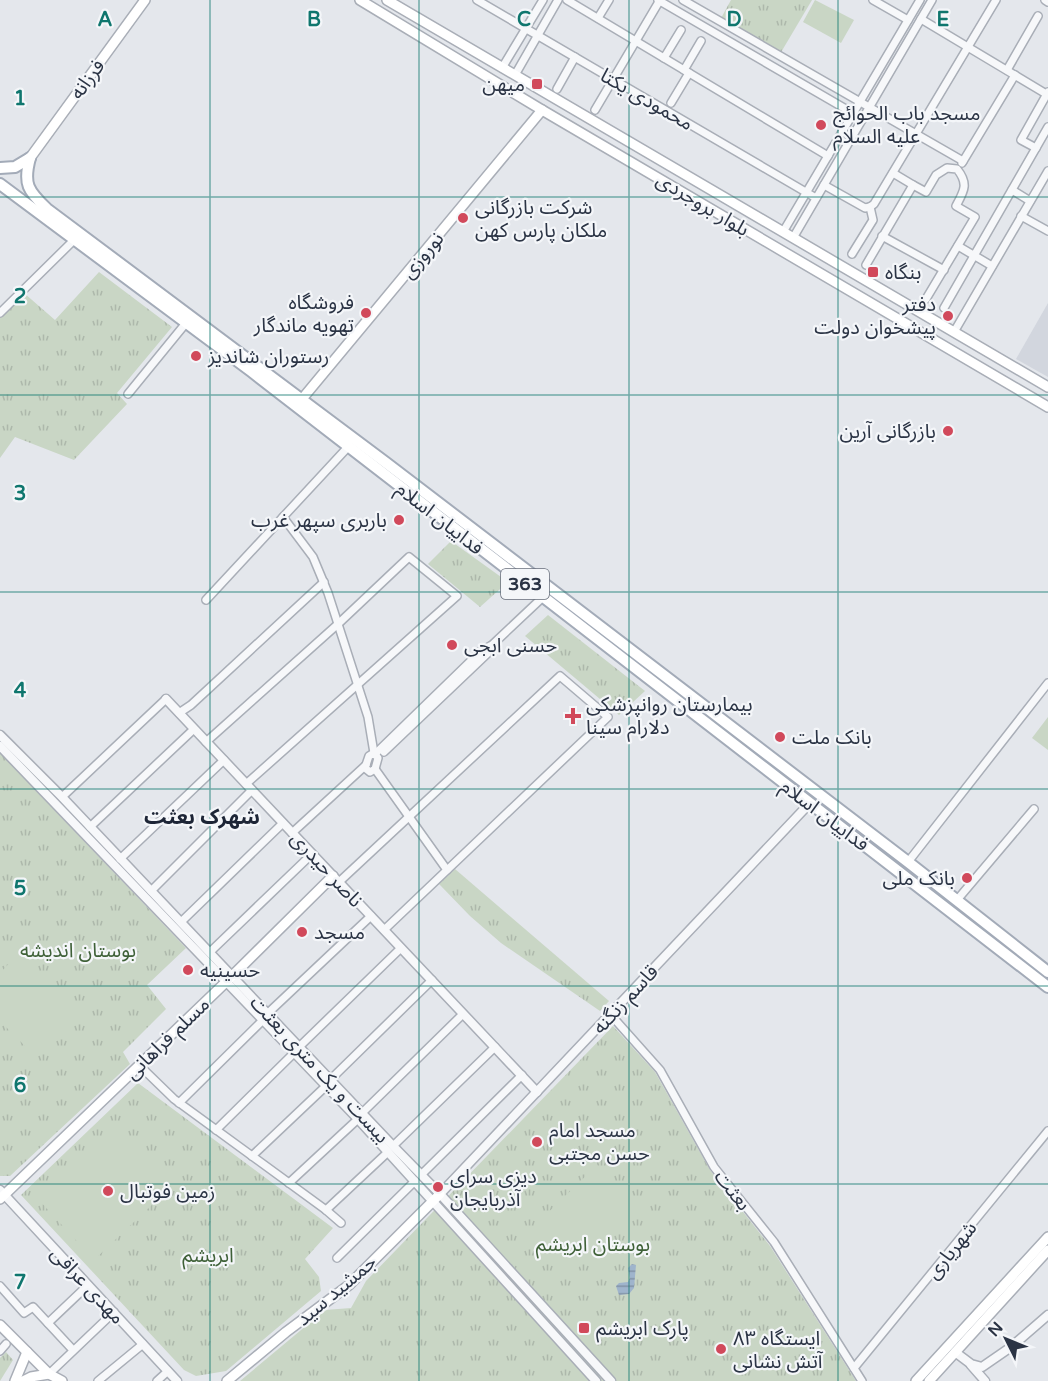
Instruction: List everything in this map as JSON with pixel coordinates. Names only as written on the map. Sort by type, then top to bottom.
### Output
[{"type":"main road","name":"فرزانه","points":[[30,158],[145,0]]},
{"type":"main road","name":"بلوار بروجردی","points":[[360,0],[542,110],[1048,407]]},
{"type":"main road","name":"بلوار بروجردی","points":[[387,0],[1048,387]]},
{"type":"main road","name":"نوروزی","points":[[302,399],[542,110]]},
{"type":"main road","points":[[0,168],[15,167],[30,158]]},
{"type":"main road","name":"فداییان اسلام","points":[[30,158],[25,175],[29,190],[47,209],[302,399],[908,862],[1048,972]]},
{"type":"main road","name":"فداییان اسلام","points":[[0,184],[348,447],[1048,987]]},
{"type":"main road","name":"مسلم فراهانی","points":[[1,1194],[336,879]]},
{"type":"main road","name":"جمشید سید","points":[[226,1381],[349,1285],[437,1197]]},
{"type":"main road","points":[[916,1381],[1048,1237]]},
{"type":"main road","points":[[928,1381],[1048,1250]]},
{"type":"main road","points":[[0,1325],[48,1374],[62,1381]]},
{"type":"main road","points":[[15,1381],[27,1352]]},
{"type":"main road","points":[[23,1381],[48,1374]]},
{"type":"street","name":"محمودی یکتا","points":[[477,0],[816,198]]},
{"type":"street","points":[[502,68],[543,0]]},
{"type":"street","points":[[515,75],[558,0]]},
{"type":"street","points":[[567,0],[828,156]]},
{"type":"street","points":[[598,18],[609,0]]},
{"type":"street","points":[[596,110],[659,0],[863,119]]},
{"type":"street","points":[[683,0],[963,161]]},
{"type":"street","points":[[873,0],[908,20]]},
{"type":"street","points":[[783,232],[920,0]]},
{"type":"street","points":[[793,238],[932,0]]},
{"type":"street","points":[[824,185],[865,208],[874,204],[996,0]]},
{"type":"street","points":[[1007,70],[1038,16]]},
{"type":"street","points":[[921,19],[1048,94],[1020,140],[1036,148]]},
{"type":"street","points":[[664,58],[681,30]]},
{"type":"street","points":[[671,103],[701,41]]},
{"type":"street","points":[[557,89],[575,57]]},
{"type":"street","points":[[957,169],[1015,75]]},
{"type":"street","points":[[944,308],[1048,127]]},
{"type":"street","points":[[893,173],[926,192],[936,175],[947,168],[957,169],[964,178],[964,190],[956,206],[975,217],[926,298]]},
{"type":"street","points":[[954,332],[1048,171]]},
{"type":"street","points":[[866,265],[912,185]]},
{"type":"street","points":[[1012,190],[1030,201]]},
{"type":"street","points":[[852,254],[873,220],[870,207]]},
{"type":"street","points":[[1021,216],[1048,231]]},
{"type":"street","points":[[882,236],[944,270]]},
{"type":"street","points":[[0,313],[74,240]]},
{"type":"street","points":[[958,246],[992,266]]},
{"type":"street","points":[[128,394],[186,323]]},
{"type":"street","points":[[206,600],[348,447]]},
{"type":"street","points":[[283,517],[313,557],[324,582],[368,717],[376,755],[375,769],[447,870]]},
{"type":"street","points":[[151,891],[249,787],[457,596],[409,557],[206,742]]},
{"type":"street","points":[[179,713],[191,705],[324,582]]},
{"type":"street","points":[[292,832],[366,765],[369,756],[376,755],[487,654],[490,646],[543,597]]},
{"type":"street","points":[[336,879],[409,818],[560,676],[608,717],[384,930]]},
{"type":"street","points":[[908,862],[1048,683]]},
{"type":"street","points":[[62,797],[166,699]]},
{"type":"street","name":"ناصر حیدری","points":[[166,699],[537,1092]]},
{"type":"street","points":[[90,827],[194,729]]},
{"type":"street","name":"بیست و یک متری بعثت","points":[[0,735],[210,952],[229,979]]},
{"type":"street","name":"بیست و یک متری بعثت","points":[[0,746],[229,979],[612,1381]]},
{"type":"street","points":[[120,859],[224,760]]},
{"type":"street","points":[[366,765],[365,768],[368,771],[375,769]]},
{"type":"street","name":"قاسم زنگنه","points":[[437,1197],[809,804]]},
{"type":"street","points":[[957,900],[1034,809]]},
{"type":"street","points":[[181,922],[283,823]]},
{"type":"street","points":[[210,952],[312,854]]},
{"type":"street","points":[[179,1103],[371,916]]},
{"type":"street","points":[[216,1130],[401,948]]},
{"type":"street","points":[[252,1156],[432,980]]},
{"type":"street","points":[[290,1183],[463,1014]]},
{"type":"street","name":"بعثت","points":[[610,1014],[660,1070],[714,1167],[774,1242],[862,1381]]},
{"type":"street","points":[[326,1210],[495,1047]]},
{"type":"street","points":[[140,1065],[179,1103],[290,1183],[340,1223]]},
{"type":"street","points":[[337,1258],[522,1075]]},
{"type":"street","name":"شهریاری","points":[[854,1368],[1048,1131]]},
{"type":"street","name":"مهدی عراقی","points":[[1,1194],[177,1381]]},
{"type":"street","name":"بیست و یک متری بعثت","points":[[437,1197],[596,1381]]},
{"type":"street","points":[[48,1323],[88,1285]]},
{"type":"street","points":[[0,1286],[24,1313],[33,1307],[73,1350]]},
{"type":"street","points":[[48,1374],[114,1312]]},
{"type":"street","points":[[971,1364],[982,1367],[1011,1347],[1048,1316]]},
{"type":"street","points":[[98,1381],[143,1344]]},
{"type":"street","points":[[955,1352],[971,1364],[985,1381]]},
{"type":"street","points":[[157,1381],[168,1371]]},
{"type":"shaded area","points":[[1048,303],[1048,377],[1016,359]]},
{"type":"green space","points":[[731,0],[812,0],[780,54],[720,20]]},
{"type":"green space","points":[[815,0],[854,20],[841,43],[803,22]]},
{"type":"green space","points":[[99,272],[172,327],[117,393],[127,404],[74,460],[15,437],[0,458],[0,318],[24,293],[55,320]]},
{"type":"green space","points":[[451,541],[508,582],[480,607],[428,564]]},
{"type":"green space","points":[[548,615],[645,691],[619,715],[525,636]]},
{"type":"green space","points":[[1048,717],[1048,750],[1032,738]]},
{"type":"green space","name":"بوستان اندیشه","points":[[0,753],[186,948],[147,985],[166,1009],[123,1052],[130,1064],[10,1176],[0,1176]]},
{"type":"green space","points":[[455,869],[609,1001],[600,1011],[501,943],[470,916],[439,884]]},
{"type":"green space","points":[[16,956],[78,1016],[36,1057],[0,1021],[0,973]]},
{"type":"green space","name":"بوستان ابریشم","points":[[613,1026],[655,1072],[710,1170],[770,1246],[856,1381],[240,1381],[325,1310],[351,1308],[366,1281]]},
{"type":"green space","name":"ابریشم","points":[[138,1083],[333,1228],[305,1259],[319,1277],[321,1291],[226,1371],[196,1376],[184,1370],[21,1195]]},
{"type":"green space","name":"زمین فوتبال","points":[[116,1127],[177,1181],[94,1260],[39,1200]]},
{"type":"green space","points":[[597,1165],[639,1209],[571,1275],[529,1231]]},
{"type":"green space","points":[[6,1352],[13,1360],[0,1381],[0,1358]]},
{"type":"water","points":[[632,1264],[636,1265],[634,1288],[629,1294],[619,1295],[616,1286],[619,1283],[628,1282],[630,1278],[628,1268]]},
{"type":"place","name":"میهن","points":[[537,84]]},
{"type":"place","name":"مسجد باب الحوائج علیه السلام","points":[[821,125]]},
{"type":"place","name":"شرکت بازرگانی ملکان پارس کهن","points":[[463,218]]},
{"type":"place","name":"بنگاه","points":[[873,272]]},
{"type":"place","name":"فروشگاه تهویه ماندگار","points":[[366,313]]},
{"type":"place","name":"دفتر پیشخوان دولت","points":[[948,316]]},
{"type":"place","name":"رستوران شاندیز","points":[[196,356]]},
{"type":"place","name":"بازرگانی آرین","points":[[948,431]]},
{"type":"place","name":"باربری سپهر غرب","points":[[399,520]]},
{"type":"place","name":"حسنی ابجی","points":[[452,645]]},
{"type":"place","name":"بیمارستان روانپزشکی دلارام سینا","points":[[573,716]]},
{"type":"place","name":"بانک ملت","points":[[780,737]]},
{"type":"place","name":"بانک ملی","points":[[967,878]]},
{"type":"place","name":"مسجد","points":[[302,932]]},
{"type":"place","name":"حسینیه","points":[[188,970]]},
{"type":"place","name":"مسجد امام حسن مجتبی","points":[[537,1142]]},
{"type":"place","name":"دیزی سرای آذربایجان","points":[[438,1187]]},
{"type":"place","name":"زمین فوتبال","points":[[108,1191]]},
{"type":"place","name":"پارک ابریشم","points":[[584,1328]]},
{"type":"place","name":"ایستگاه ۸۳ آتش نشانی","points":[[721,1349]]},
{"type":"district","name":"شهرک بعثت","points":[[202,817]]}]
